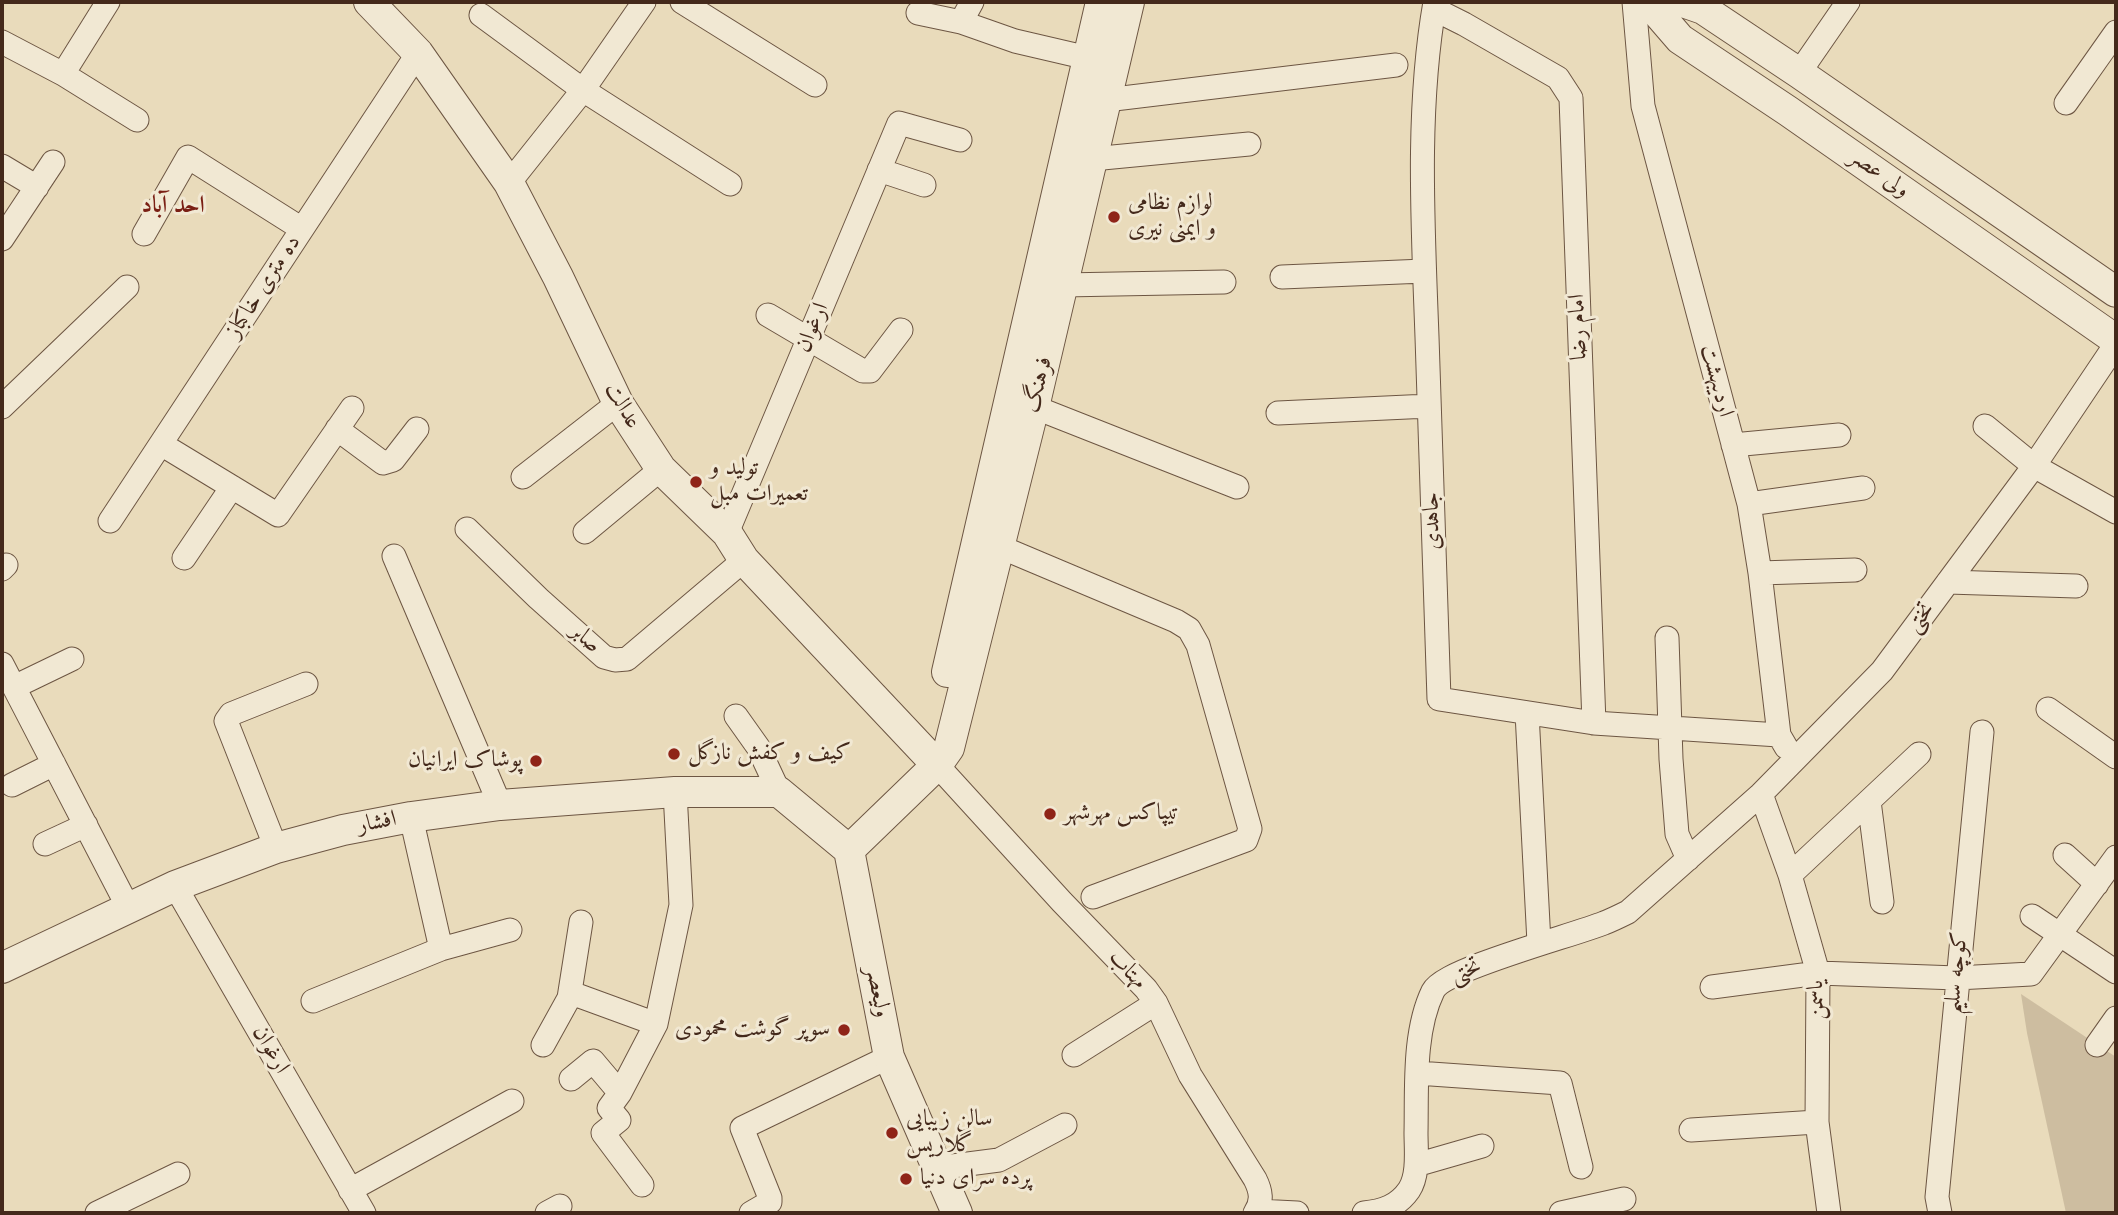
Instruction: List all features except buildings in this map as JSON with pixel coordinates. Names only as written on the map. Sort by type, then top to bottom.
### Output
[{"type":"street","points":[[63,74],[108,2]]},
{"type":"street","name":"عدالت","points":[[369,2],[418,53],[509,183],[618,403],[661,469],[727,533],[744,560],[937,765]]},
{"type":"street","points":[[509,183],[583,90],[644,2]]},
{"type":"street","points":[[682,2],[815,85]]},
{"type":"street","name":"فرهنگ","points":[[937,765],[931,738],[1101,2]]},
{"type":"street","name":"فرهنگ","points":[[849,850],[937,765],[949,748],[1034,407],[1129,2]]},
{"type":"street","name":"اردیبهشت","points":[[1634,2],[1643,106],[1749,504],[1780,735],[1792,761]]},
{"type":"street","name":"ولی عصر","points":[[1648,2],[1680,39],[1788,111],[2116,342]]},
{"type":"street","name":"ولی عصر","points":[[1683,2],[1703,9],[1800,73],[2116,292]]},
{"type":"street","points":[[1800,73],[1848,2]]},
{"type":"street","name":"جاهدی","points":[[1434,5],[1423,96],[1424,271],[1439,699],[1594,723],[1780,735]]},
{"type":"street","name":"امام رضا","points":[[1434,5],[1558,78],[1571,98],[1594,723]]},
{"type":"street","points":[[919,13],[967,12],[1015,41],[1088,58]]},
{"type":"street","points":[[481,15],[583,90],[730,184]]},
{"type":"street","points":[[2066,103],[2116,32]]},
{"type":"street","points":[[2,42],[63,74],[137,120]]},
{"type":"street","name":"ده متری خاکباز","points":[[110,521],[418,53]]},
{"type":"street","points":[[1106,100],[1396,65]]},
{"type":"street","name":"ارغوان","points":[[727,533],[899,123],[960,140]]},
{"type":"street","points":[[1092,159],[1249,144]]},
{"type":"street","points":[[144,234],[188,157],[302,229]]},
{"type":"street","points":[[2,239],[53,162]]},
{"type":"street","points":[[2,166],[37,187]]},
{"type":"street","points":[[879,170],[924,185]]},
{"type":"street","points":[[1282,277],[1424,271]]},
{"type":"street","points":[[1063,285],[1224,282]]},
{"type":"street","points":[[2,407],[127,287]]},
{"type":"street","points":[[768,315],[856,368],[870,370],[901,330]]},
{"type":"street","name":"تختی","points":[[1364,1213],[1405,1208],[1416,1166],[1417,1073],[1424,1016],[1434,988],[1452,976],[1539,943],[1603,924],[1628,912],[1761,794],[1882,671],[2034,466],[2116,342]]},
{"type":"street","points":[[523,477],[618,403]]},
{"type":"street","points":[[1278,413],[1429,406]]},
{"type":"street","points":[[1034,407],[1237,487]]},
{"type":"street","points":[[161,444],[278,515],[352,408]]},
{"type":"street","points":[[1985,426],[2034,466],[2116,512]]},
{"type":"street","points":[[337,429],[383,463],[393,460],[417,429]]},
{"type":"street","points":[[1733,445],[1839,435]]},
{"type":"street","points":[[585,533],[661,469]]},
{"type":"street","points":[[184,558],[232,487]]},
{"type":"street","points":[[1749,504],[1863,488]]},
{"type":"street","name":"صابر","points":[[467,528],[604,657],[614,660],[627,659],[744,560]]},
{"type":"street","points":[[998,546],[1176,621],[1189,629],[1198,645],[1250,829],[1246,840],[1093,897]]},
{"type":"street","points":[[394,556],[500,805]]},
{"type":"street","points":[[1760,573],[1855,570]]},
{"type":"street","points":[[1948,582],[2076,586]]},
{"type":"street","points":[[1667,638],[1669,727],[1677,834],[1688,859]]},
{"type":"street","points":[[14,687],[72,659]]},
{"type":"street","points":[[2,664],[129,909]]},
{"type":"street","points":[[276,848],[226,721],[231,714],[306,684]]},
{"type":"street","points":[[2048,709],[2116,757]]},
{"type":"street","points":[[1527,713],[1539,943]]},
{"type":"street","points":[[736,716],[758,747],[779,792],[849,850]]},
{"type":"street","name":"کوچه سلیم","points":[[1940,1213],[1937,1197],[1956,978],[1982,732]]},
{"type":"street","points":[[1790,875],[1919,754]]},
{"type":"street","points":[[12,785],[54,764]]},
{"type":"street","name":"مهتاب","points":[[937,765],[1146,989],[1156,1003],[1190,1075],[1261,1190],[1261,1201],[1256,1212]]},
{"type":"street","points":[[642,1185],[603,1133],[619,1120],[609,1108],[620,1093],[656,1024],[681,905],[675,792]]},
{"type":"street","name":"افشار","points":[[2,968],[175,886],[276,848],[343,830],[411,817],[500,805],[675,792],[779,792]]},
{"type":"street","name":"یاسمن","points":[[1761,794],[1790,875],[1818,973],[1816,1122],[1829,1213]]},
{"type":"street","points":[[1869,801],[1882,902]]},
{"type":"street","points":[[411,817],[441,949]]},
{"type":"street","points":[[45,844],[86,825]]},
{"type":"street","name":"ولیعصر","points":[[849,850],[889,1057],[957,1213]]},
{"type":"street","points":[[2065,855],[2097,884]]},
{"type":"street","points":[[1713,987],[1818,973],[1956,978],[2031,974],[2116,857]]},
{"type":"street","name":"ارغوان","points":[[175,886],[364,1213]]},
{"type":"street","points":[[2032,916],[2116,972]]},
{"type":"street","points":[[543,1045],[569,998],[581,922]]},
{"type":"street","points":[[313,1001],[441,949],[510,930]]},
{"type":"street","points":[[569,998],[574,994],[656,1024]]},
{"type":"street","points":[[1074,1055],[1156,1003]]},
{"type":"street","points":[[2097,1045],[2116,1018]]},
{"type":"street","points":[[751,1213],[767,1205],[770,1198],[742,1128],[889,1057]]},
{"type":"street","points":[[571,1079],[593,1061],[620,1093]]},
{"type":"street","points":[[1417,1073],[1560,1083],[1581,1167]]},
{"type":"street","points":[[350,1190],[512,1101]]},
{"type":"street","points":[[1691,1130],[1816,1122]]},
{"type":"street","points":[[937,1168],[999,1160],[1065,1125]]},
{"type":"street","points":[[1416,1166],[1482,1146]]},
{"type":"street","points":[[97,1213],[178,1174]]},
{"type":"street","points":[[1561,1213],[1625,1199]]},
{"type":"street","points":[[1256,1212],[1297,1213]]},
{"type":"shaded area","points":[[2021,994],[2116,1057],[2116,1213],[2066,1213]]},
{"type":"place","name":"لوازم نظامی و ایمنی نیری","points":[[1114,217]]},
{"type":"place","name":"تولید و تعمیرات مبل","points":[[696,482]]},
{"type":"place","name":"کیف و کفش نازگل","points":[[674,754]]},
{"type":"place","name":"پوشاک ایرانیان","points":[[536,761]]},
{"type":"place","name":"تیپاکس مهرشهر","points":[[1050,814]]},
{"type":"place","name":"سوپر گوشت محمودی","points":[[844,1030]]},
{"type":"place","name":"سالن زیبایی گلاریس","points":[[892,1133]]},
{"type":"place","name":"پرده سرای دنیا","points":[[906,1179]]},
{"type":"district","name":"احد آباد","points":[[173,206]]}]
